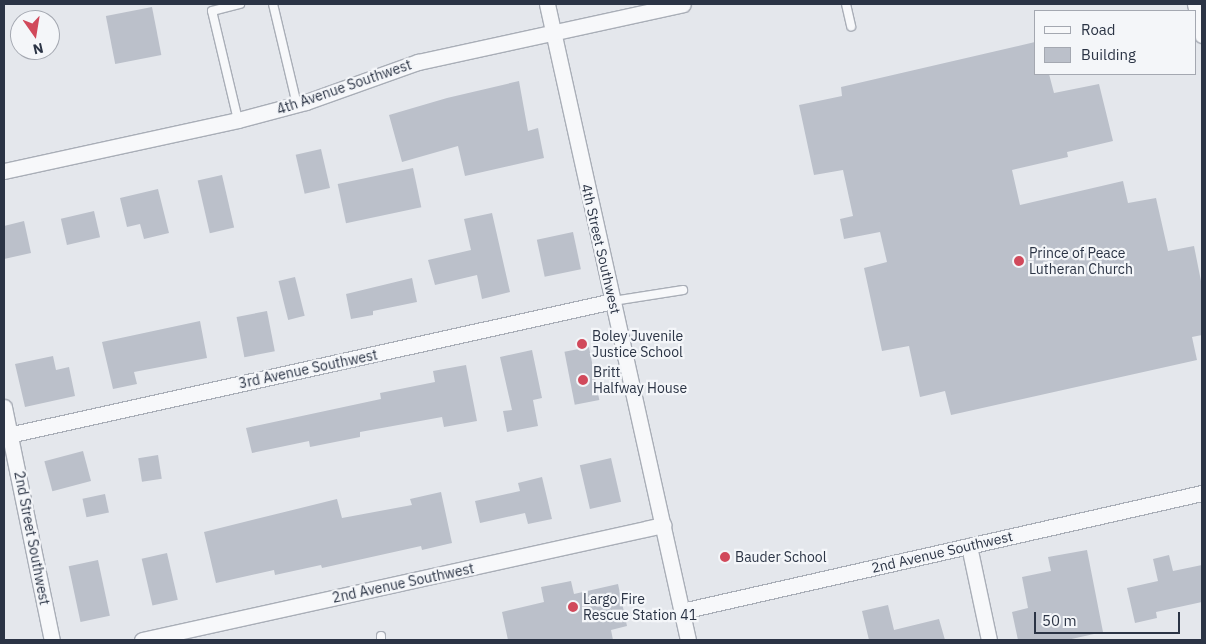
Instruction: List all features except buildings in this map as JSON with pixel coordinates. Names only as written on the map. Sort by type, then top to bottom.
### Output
[{"type":"street","name":"4th Street Southwest","points":[[547,4],[688,640]]},
{"type":"street","name":"4th Avenue Southwest","points":[[4,170],[238,120],[297,105],[418,62],[683,4]]},
{"type":"street","points":[[1195,4],[1202,35]]},
{"type":"street","name":"3rd Avenue Southwest","points":[[7,435],[613,301]]},
{"type":"street","name":"2nd Street Southwest","points":[[4,407],[7,435],[52,640]]},
{"type":"street","name":"2nd Avenue Southwest","points":[[682,611],[1202,493]]},
{"type":"street","name":"2nd Avenue Southwest","points":[[142,640],[663,526]]},
{"type":"street","points":[[968,546],[989,640]]},
{"type":"lane","points":[[238,120],[212,11],[240,4]]},
{"type":"lane","points":[[273,4],[297,105]]},
{"type":"lane","points":[[846,4],[851,26]]},
{"type":"lane","points":[[613,301],[683,290]]},
{"type":"place","name":"Prince of Peace Lutheran Church","points":[[1019,261]]},
{"type":"place","name":"Boley Juvenile Justice School","points":[[582,344]]},
{"type":"place","name":"Britt Halfway House","points":[[583,380]]},
{"type":"place","name":"Bauder School","points":[[725,557]]},
{"type":"place","name":"Largo Fire Rescue Station 41","points":[[573,607]]}]
